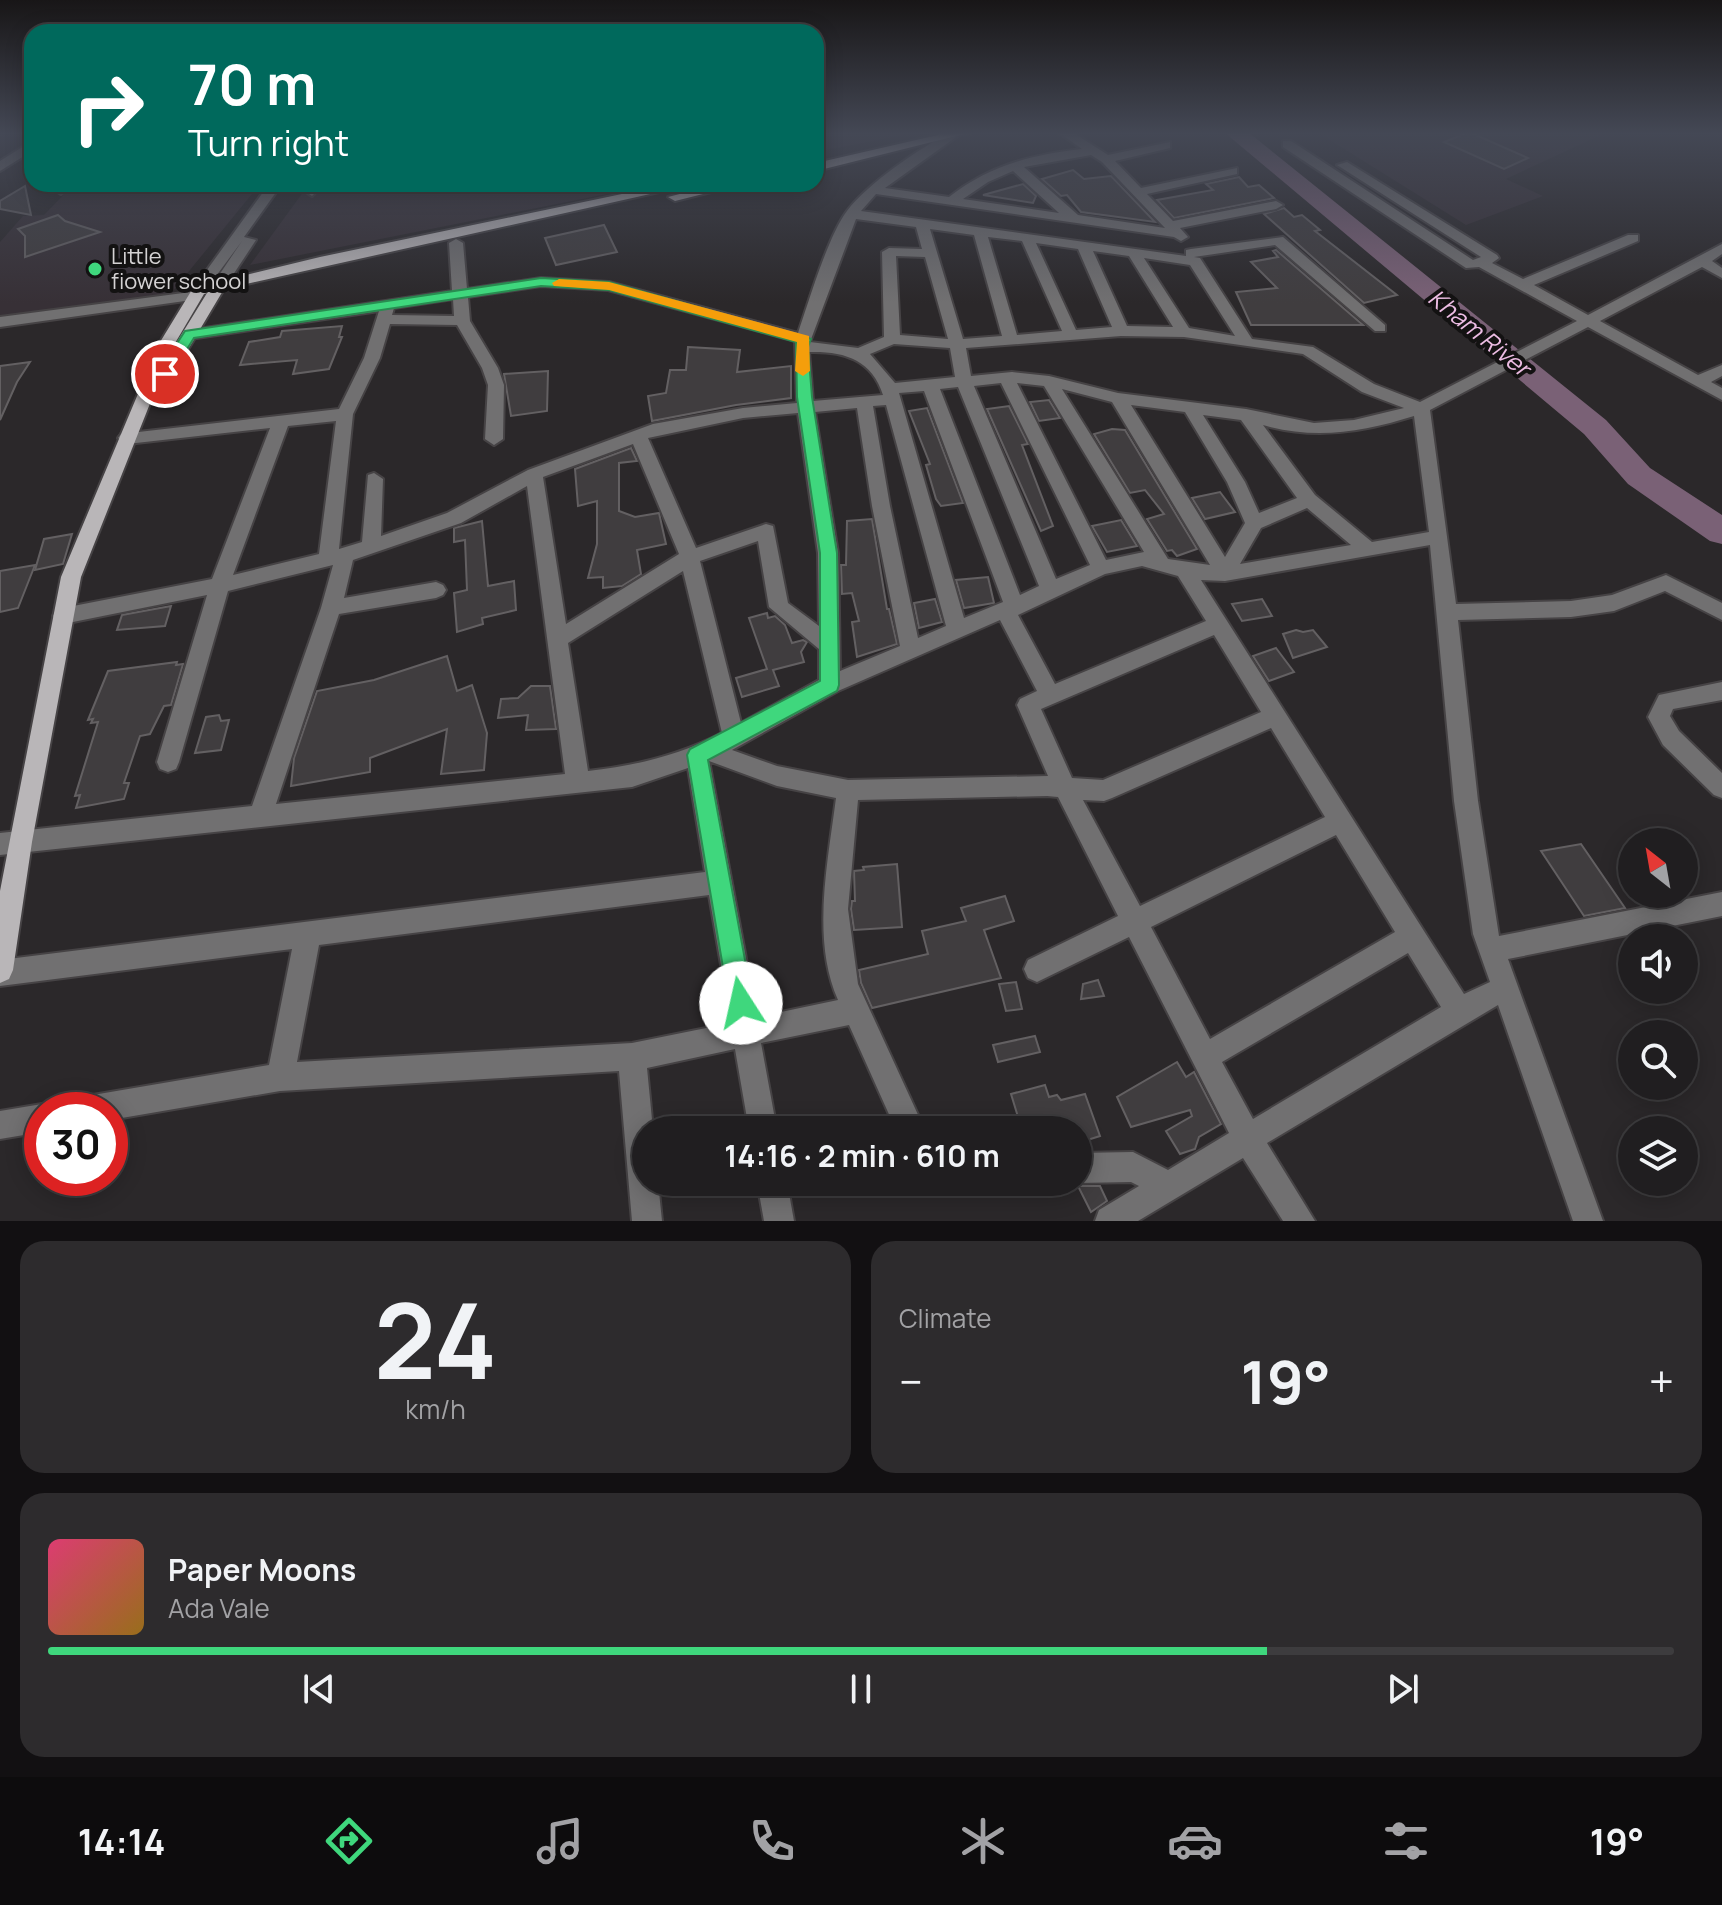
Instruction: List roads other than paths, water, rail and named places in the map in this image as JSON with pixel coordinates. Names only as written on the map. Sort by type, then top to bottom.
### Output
[{"type":"main road","points":[[0,972],[10,843],[71,577],[148,389],[148,375],[202,295],[320,261],[651,192]]},
{"type":"main road","points":[[202,295],[690,192]]},
{"type":"main road","points":[[148,389],[165,374],[190,334],[202,295]]},
{"type":"street","points":[[951,202],[965,189]]},
{"type":"street","points":[[1041,189],[1074,219]]},
{"type":"street","points":[[1138,189],[1176,229],[1247,343]]},
{"type":"street","points":[[1141,192],[1154,189]]},
{"type":"street","points":[[1361,189],[1471,265],[1481,262],[1722,395]]},
{"type":"street","points":[[830,685],[828,553],[806,407],[802,343],[851,214],[873,190],[1074,219],[1176,229],[1276,205]]},
{"type":"street","points":[[202,295],[271,192]]},
{"type":"street","points":[[0,322],[202,295],[287,192]]},
{"type":"street","points":[[851,214],[1134,253],[1193,257],[1278,240],[1380,328]]},
{"type":"street","points":[[922,224],[957,344],[964,382],[1051,591]]},
{"type":"street","points":[[980,232],[1011,341]]},
{"type":"street","points":[[1027,238],[1072,337]]},
{"type":"street","points":[[1522,285],[1633,238]]},
{"type":"street","points":[[456,243],[462,321],[495,377],[494,439]]},
{"type":"street","points":[[1084,246],[1121,331]]},
{"type":"street","points":[[63,616],[220,585],[371,546],[454,518],[534,474],[659,428],[743,413],[864,401],[930,385],[1007,378],[1049,381],[1118,398],[1246,415],[1285,428],[1342,430],[1421,408],[1722,248]]},
{"type":"street","points":[[892,339],[889,252],[930,253]]},
{"type":"street","points":[[1134,253],[1184,332]]},
{"type":"street","points":[[1702,261],[1722,274]]},
{"type":"street","points":[[190,334],[386,312],[460,292],[541,282],[609,286],[802,343],[835,346],[859,353],[877,366],[891,394],[958,632]]},
{"type":"street","points":[[386,312],[462,321]]},
{"type":"street","points":[[260,817],[331,608],[345,414],[372,358],[386,312]]},
{"type":"street","points":[[859,353],[892,339],[957,344],[1121,331],[1184,332],[1307,350],[1368,388],[1421,408]]},
{"type":"street","points":[[1697,382],[1722,370]]},
{"type":"street","points":[[1007,378],[1101,568]]},
{"type":"street","points":[[1049,381],[1161,564]]},
{"type":"street","points":[[930,385],[1011,610],[1050,695]]},
{"type":"street","points":[[1118,398],[1225,574]]},
{"type":"street","points":[[864,401],[881,506],[911,651]]},
{"type":"street","points":[[1421,408],[1439,537],[1466,801],[1486,934],[1588,1221]]},
{"type":"street","points":[[1192,410],[1236,482],[1254,523]]},
{"type":"street","points":[[127,438],[345,414]]},
{"type":"street","points":[[1246,415],[1309,500],[1368,549]]},
{"type":"street","points":[[168,762],[220,585],[281,422]]},
{"type":"street","points":[[638,436],[690,557],[734,737]]},
{"type":"street","points":[[534,474],[578,783]]},
{"type":"street","points":[[371,546],[374,479]]},
{"type":"street","points":[[1225,574],[1254,523],[1309,500]]},
{"type":"street","points":[[557,640],[690,557],[766,531],[779,607],[829,645]]},
{"type":"street","points":[[10,843],[632,777],[703,753],[830,685],[1011,610],[1101,568],[1142,559],[1185,571],[1225,574],[1439,537]]},
{"type":"street","points":[[1185,571],[1459,1011]]},
{"type":"street","points":[[1447,612],[1571,609],[1614,603],[1666,583],[1722,612]]},
{"type":"street","points":[[331,608],[436,590]]},
{"type":"street","points":[[1218,625],[1028,705],[1065,788],[1247,1138],[1300,1221]]},
{"type":"street","points":[[1722,691],[1667,701],[1659,717],[1671,738],[1722,788]]},
{"type":"street","points":[[703,753],[777,776],[848,790],[1065,788],[1104,791],[1275,716]]},
{"type":"street","points":[[703,753],[720,882],[761,1116]]},
{"type":"street","points":[[848,790],[835,909],[845,985],[905,1116]]},
{"type":"street","points":[[1037,969],[1340,821]]},
{"type":"street","points":[[0,972],[720,882]]},
{"type":"street","points":[[1491,950],[1722,904]]},
{"type":"street","points":[[280,1077],[308,934]]},
{"type":"street","points":[[1205,1057],[1413,936]]},
{"type":"street","points":[[1110,1221],[1459,1011],[1505,988]]},
{"type":"street","points":[[128,1103],[280,1077],[632,1057],[856,1010]]},
{"type":"street","points":[[632,1057],[647,1221]]},
{"type":"street","points":[[0,1125],[24,1121]]},
{"type":"street","points":[[1092,1168],[1133,1167],[1168,1186]]},
{"type":"street","points":[[775,1196],[779,1221]]},
{"type":"waterway","name":"Kham River","points":[[1305,189],[1595,427],[1639,476],[1722,532]]},
{"type":"place","name":"Little fiower school","points":[[95,269]]}]
